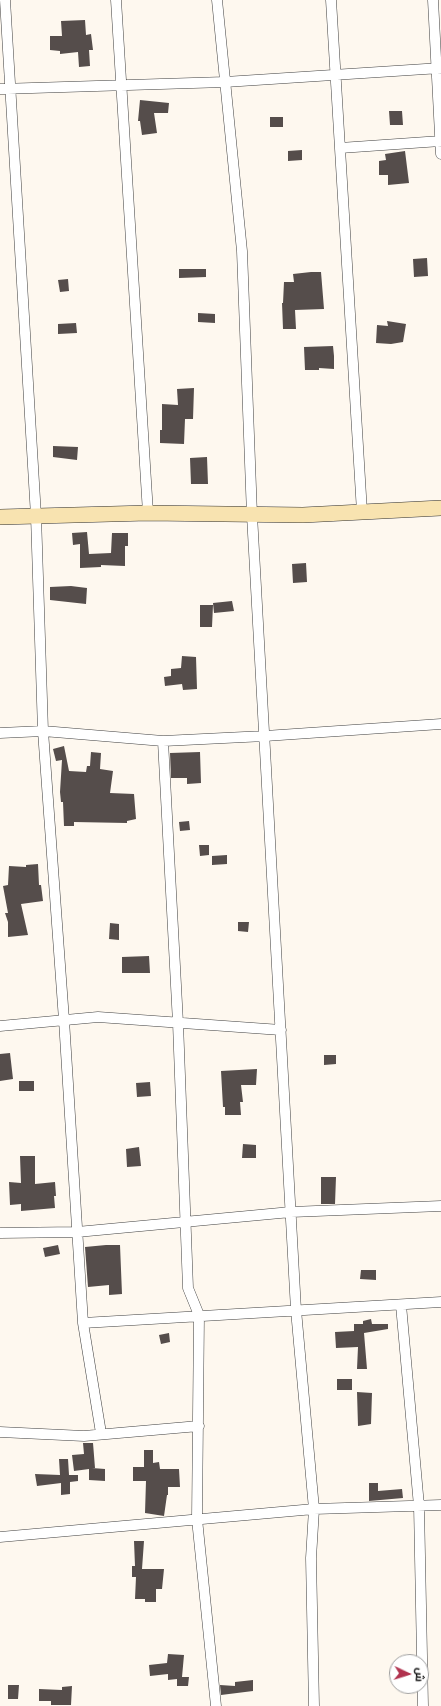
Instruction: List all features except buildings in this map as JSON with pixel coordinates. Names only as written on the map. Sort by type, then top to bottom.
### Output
[{"type":"street","points":[[5,0],[12,89],[36,516],[43,732],[64,1020],[83,1323],[101,1434]]},
{"type":"street","points":[[116,0],[148,513]]},
{"type":"street","points":[[217,0],[242,250],[252,515],[296,1310],[314,1509],[311,1558],[314,1706]]},
{"type":"street","points":[[332,0],[362,512]]},
{"type":"street","points":[[434,0],[439,68],[441,154]]},
{"type":"street","points":[[0,89],[225,82],[439,68]]},
{"type":"street","points":[[340,148],[441,141]]},
{"type":"street","points":[[0,517],[148,513],[303,516],[441,508]]},
{"type":"street","points":[[0,733],[43,732],[164,741],[441,724]]},
{"type":"street","points":[[164,741],[178,1023],[188,1288],[199,1315],[197,1520],[216,1706]]},
{"type":"street","points":[[0,1026],[98,1017],[281,1030]]},
{"type":"street","points":[[0,1234],[77,1232],[291,1212],[441,1206]]},
{"type":"street","points":[[83,1323],[441,1302]]},
{"type":"street","points":[[401,1305],[419,1506],[423,1706]]},
{"type":"street","points":[[0,1432],[84,1436],[199,1426]]},
{"type":"street","points":[[0,1537],[314,1509],[441,1505]]}]
